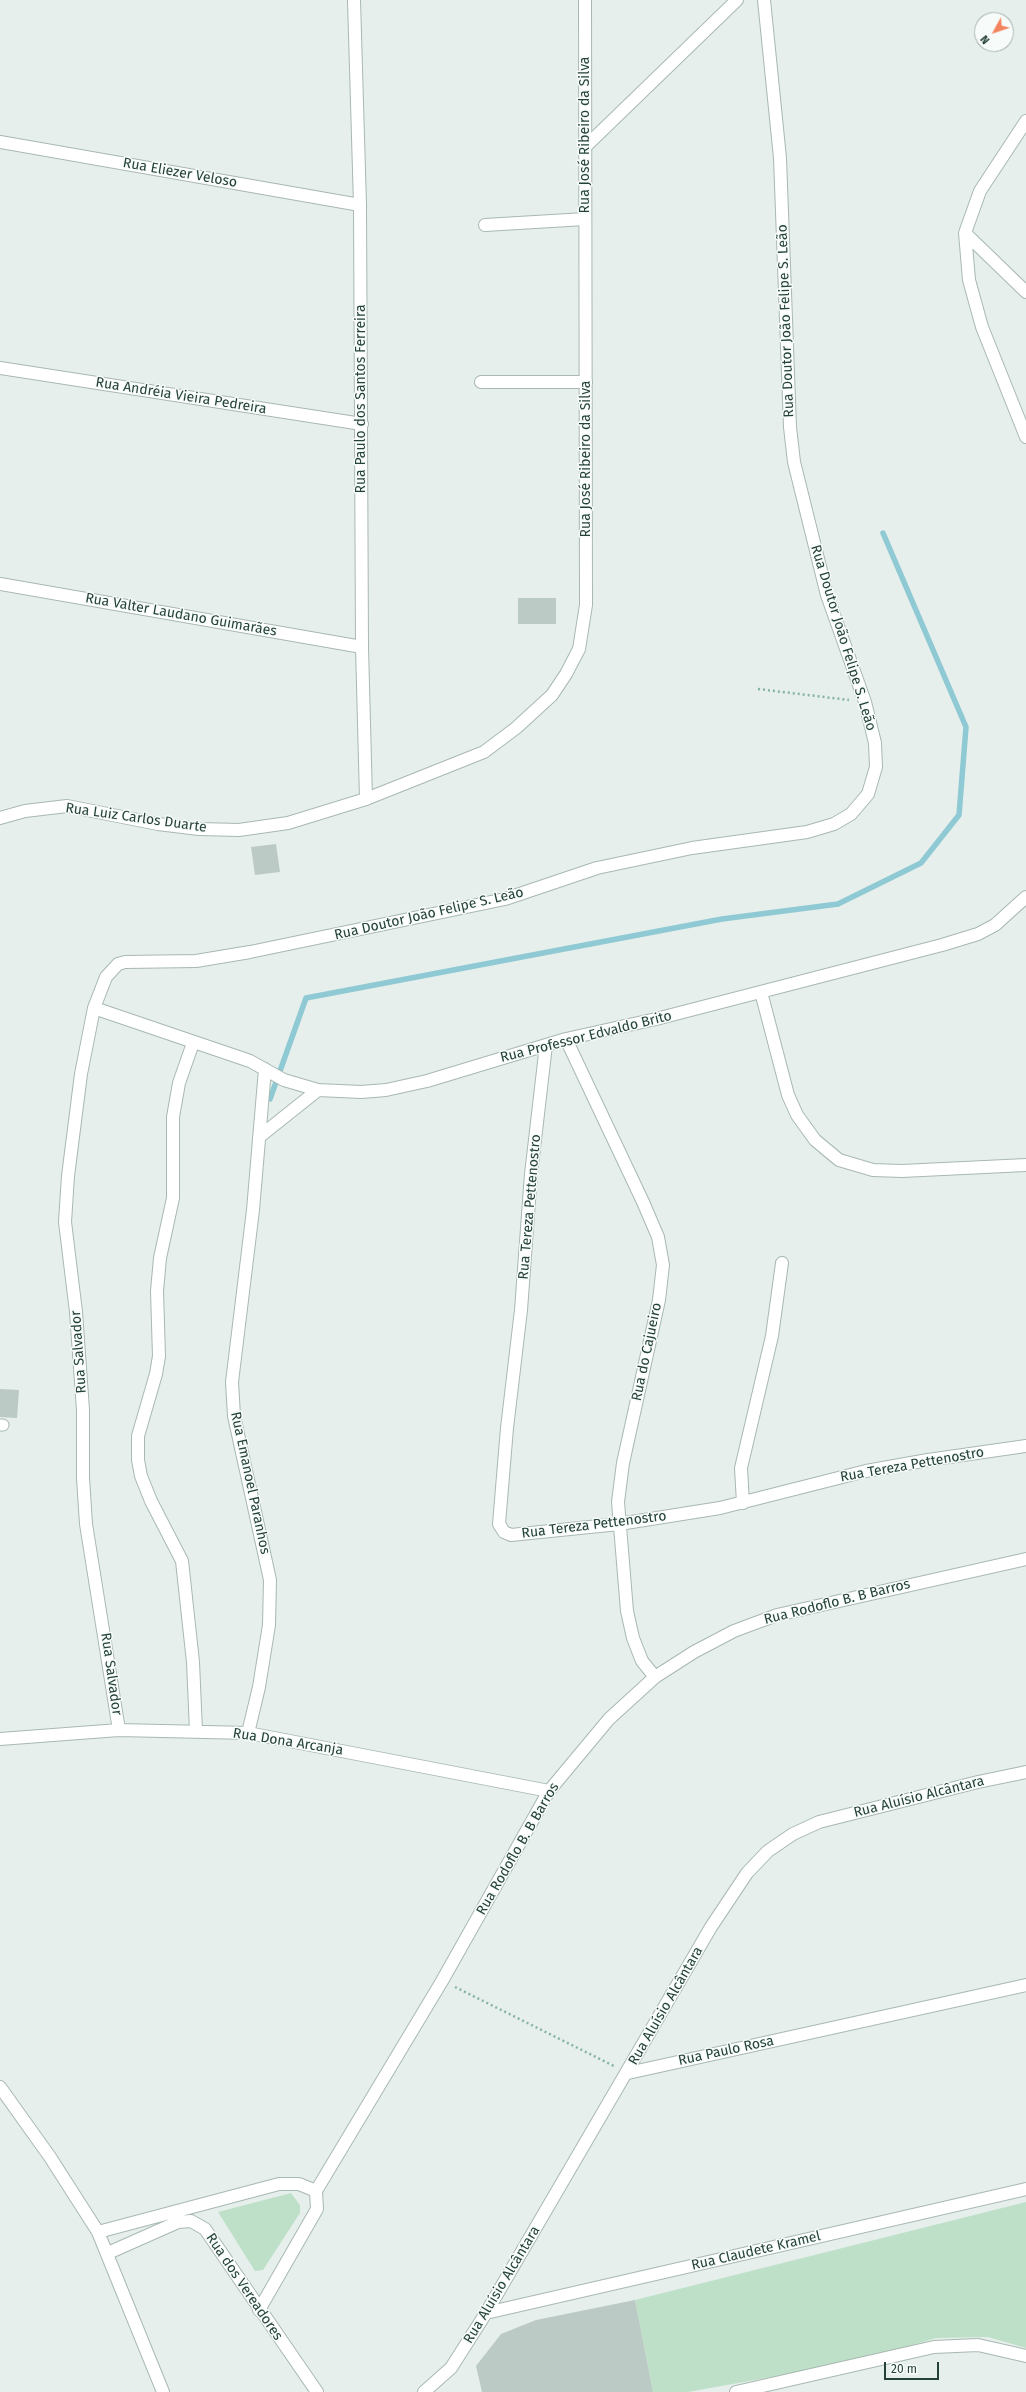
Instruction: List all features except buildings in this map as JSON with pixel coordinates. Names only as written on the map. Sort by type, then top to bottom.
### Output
[{"type":"street","name":"Rua Paulo dos Santos Ferreira","points":[[354,0],[360,205],[362,647],[366,798]]},
{"type":"street","name":"Rua José Ribeiro da Silva","points":[[366,798],[484,752],[516,728],[552,695],[566,674],[579,649],[586,605],[585,0]]},
{"type":"street","points":[[585,147],[737,0]]},
{"type":"street","name":"Rua Doutor João Felipe S. Leão","points":[[106,977],[118,964],[125,962],[196,962],[257,951],[505,899],[597,868],[692,848],[807,832],[834,824],[851,814],[868,794],[876,767],[875,743],[865,702],[827,594],[794,462],[790,427],[780,158],[764,0]]},
{"type":"street","points":[[1026,121],[980,192],[965,233],[969,280],[982,327],[1026,437]]},
{"type":"street","name":"Rua Eliezer Veloso","points":[[0,142],[360,205]]},
{"type":"street","points":[[485,225],[586,219]]},
{"type":"street","points":[[965,233],[1026,292]]},
{"type":"street","name":"Rua Andréia Vieira Pedreira","points":[[0,368],[362,424]]},
{"type":"street","points":[[481,382],[586,382]]},
{"type":"street","name":"Rua Valter Laudano Guimarães","points":[[0,584],[362,647]]},
{"type":"street","name":"Rua Luiz Carlos Duarte","points":[[0,818],[25,811],[68,806],[158,824],[199,829],[239,830],[288,823],[366,798]]},
{"type":"street","name":"Rua Professor Edvaldo Brito","points":[[94,1008],[193,1043],[250,1061],[284,1080],[318,1090],[361,1092],[386,1090],[427,1081],[546,1044],[656,1019],[978,934],[995,925],[1026,898]]},
{"type":"street","name":"Rua Salvador","points":[[106,977],[94,1008],[80,1082],[68,1176],[65,1222],[76,1312],[83,1410],[83,1478],[86,1524],[119,1730]]},
{"type":"street","points":[[761,992],[788,1095],[797,1116],[815,1140],[839,1160],[873,1170],[902,1171],[1026,1165]]},
{"type":"street","name":"Rua do Cajueiro","points":[[566,1039],[649,1216],[658,1237],[663,1265],[659,1300],[623,1462],[618,1502],[627,1612],[633,1638],[642,1661],[655,1677]]},
{"type":"street","points":[[193,1043],[179,1083],[172,1117],[175,1176],[173,1198],[160,1258],[157,1292],[159,1356],[156,1374],[138,1436],[138,1452],[141,1476],[146,1490],[182,1562],[193,1662],[196,1731]]},
{"type":"street","name":"Rua Tereza Pettenostro","points":[[546,1044],[531,1174],[521,1310],[507,1428],[499,1524],[504,1532],[511,1535],[619,1524],[743,1504],[866,1471],[928,1460],[1026,1446]]},
{"type":"street","name":"Rua Emanoel Paranhos","points":[[248,1732],[259,1687],[269,1625],[270,1580],[234,1416],[232,1382],[253,1210],[265,1069]]},
{"type":"street","points":[[259,1137],[318,1090]]},
{"type":"street","points":[[743,1504],[741,1468],[772,1336],[782,1263]]},
{"type":"street","name":"Rua Rodoflo B. B Barros","points":[[316,2191],[442,1981],[549,1791],[609,1719],[655,1677],[707,1645],[734,1631],[777,1615],[1026,1560]]},
{"type":"street","name":"Rua Dona Arcanja","points":[[0,1739],[119,1730],[248,1732],[549,1791]]},
{"type":"street","name":"Rua Aluísio Alcântara","points":[[424,2392],[451,2368],[486,2313],[712,1927],[747,1873],[768,1851],[793,1834],[819,1822],[1026,1772]]},
{"type":"street","name":"Rua Paulo Rosa","points":[[628,2072],[1026,1985]]},
{"type":"street","points":[[0,2087],[50,2157],[98,2232],[163,2392]]},
{"type":"street","points":[[98,2232],[279,2184],[299,2184],[316,2191],[317,2209],[259,2310]]},
{"type":"street","name":"Rua Claudete Kramel","points":[[486,2313],[1026,2188]]},
{"type":"street","name":"Rua dos Vereadores","points":[[108,2254],[178,2222],[191,2221],[205,2229],[259,2310],[317,2392]]},
{"type":"street","points":[[736,2392],[934,2347],[978,2345],[1026,2356]]},
{"type":"path","points":[[758,689],[865,702]]},
{"type":"path","points":[[442,1981],[628,2072]]},
{"type":"green space","points":[[291,2193],[300,2205],[300,2213],[263,2270],[255,2271],[218,2212]]},
{"type":"green space","points":[[1026,2202],[1026,2348],[988,2337],[936,2338],[855,2362],[688,2392],[653,2392],[635,2300]]},
{"type":"waterway","points":[[270,1099],[306,998],[722,919],[838,904],[921,863],[959,815],[966,727],[883,533]]}]
